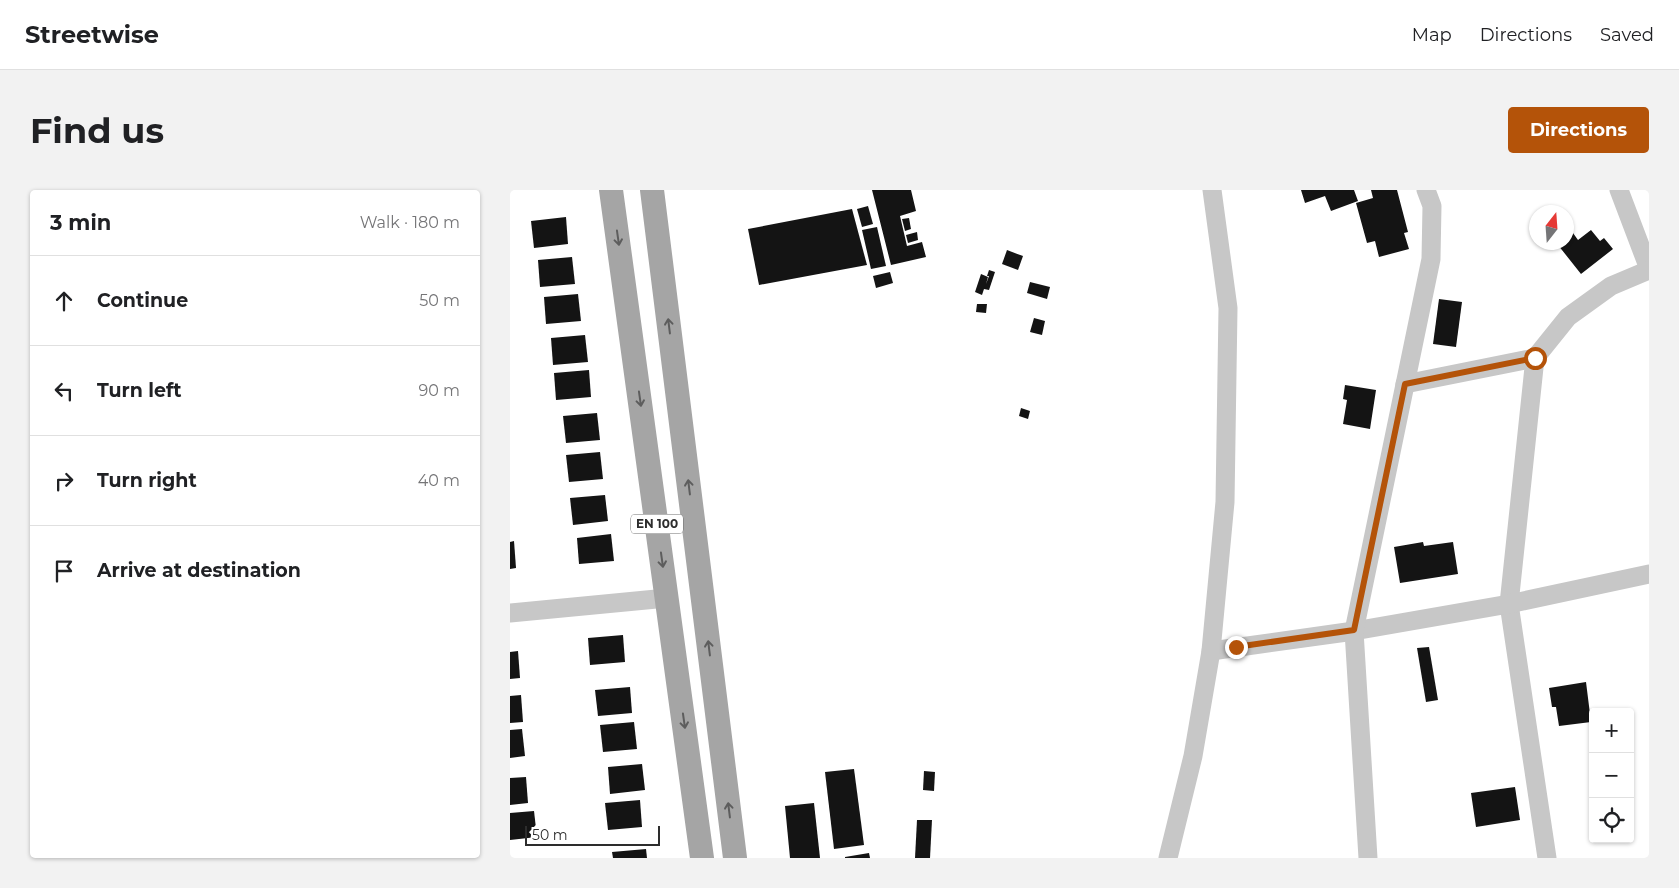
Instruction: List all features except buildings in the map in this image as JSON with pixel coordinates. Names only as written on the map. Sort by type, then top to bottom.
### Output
[{"type":"main road","name":"EN 100","points":[[611,190],[702,858]]},
{"type":"main road","name":"EN 100","points":[[652,190],[735,858]]},
{"type":"street","points":[[1168,858],[1193,756],[1211,651],[1225,502],[1228,308],[1212,190]]},
{"type":"street","points":[[1368,858],[1354,630],[1431,259],[1432,206],[1426,190]]},
{"type":"street","points":[[1547,858],[1509,604],[1535,358],[1568,316],[1611,286],[1649,269],[1619,190]]},
{"type":"street","points":[[1405,384],[1535,358]]},
{"type":"street","points":[[1211,651],[1354,630],[1509,604],[1649,574]]},
{"type":"street","points":[[510,613],[667,598]]},
{"type":"route","points":[[1236,647],[1354,630],[1405,384],[1535,358]]}]
